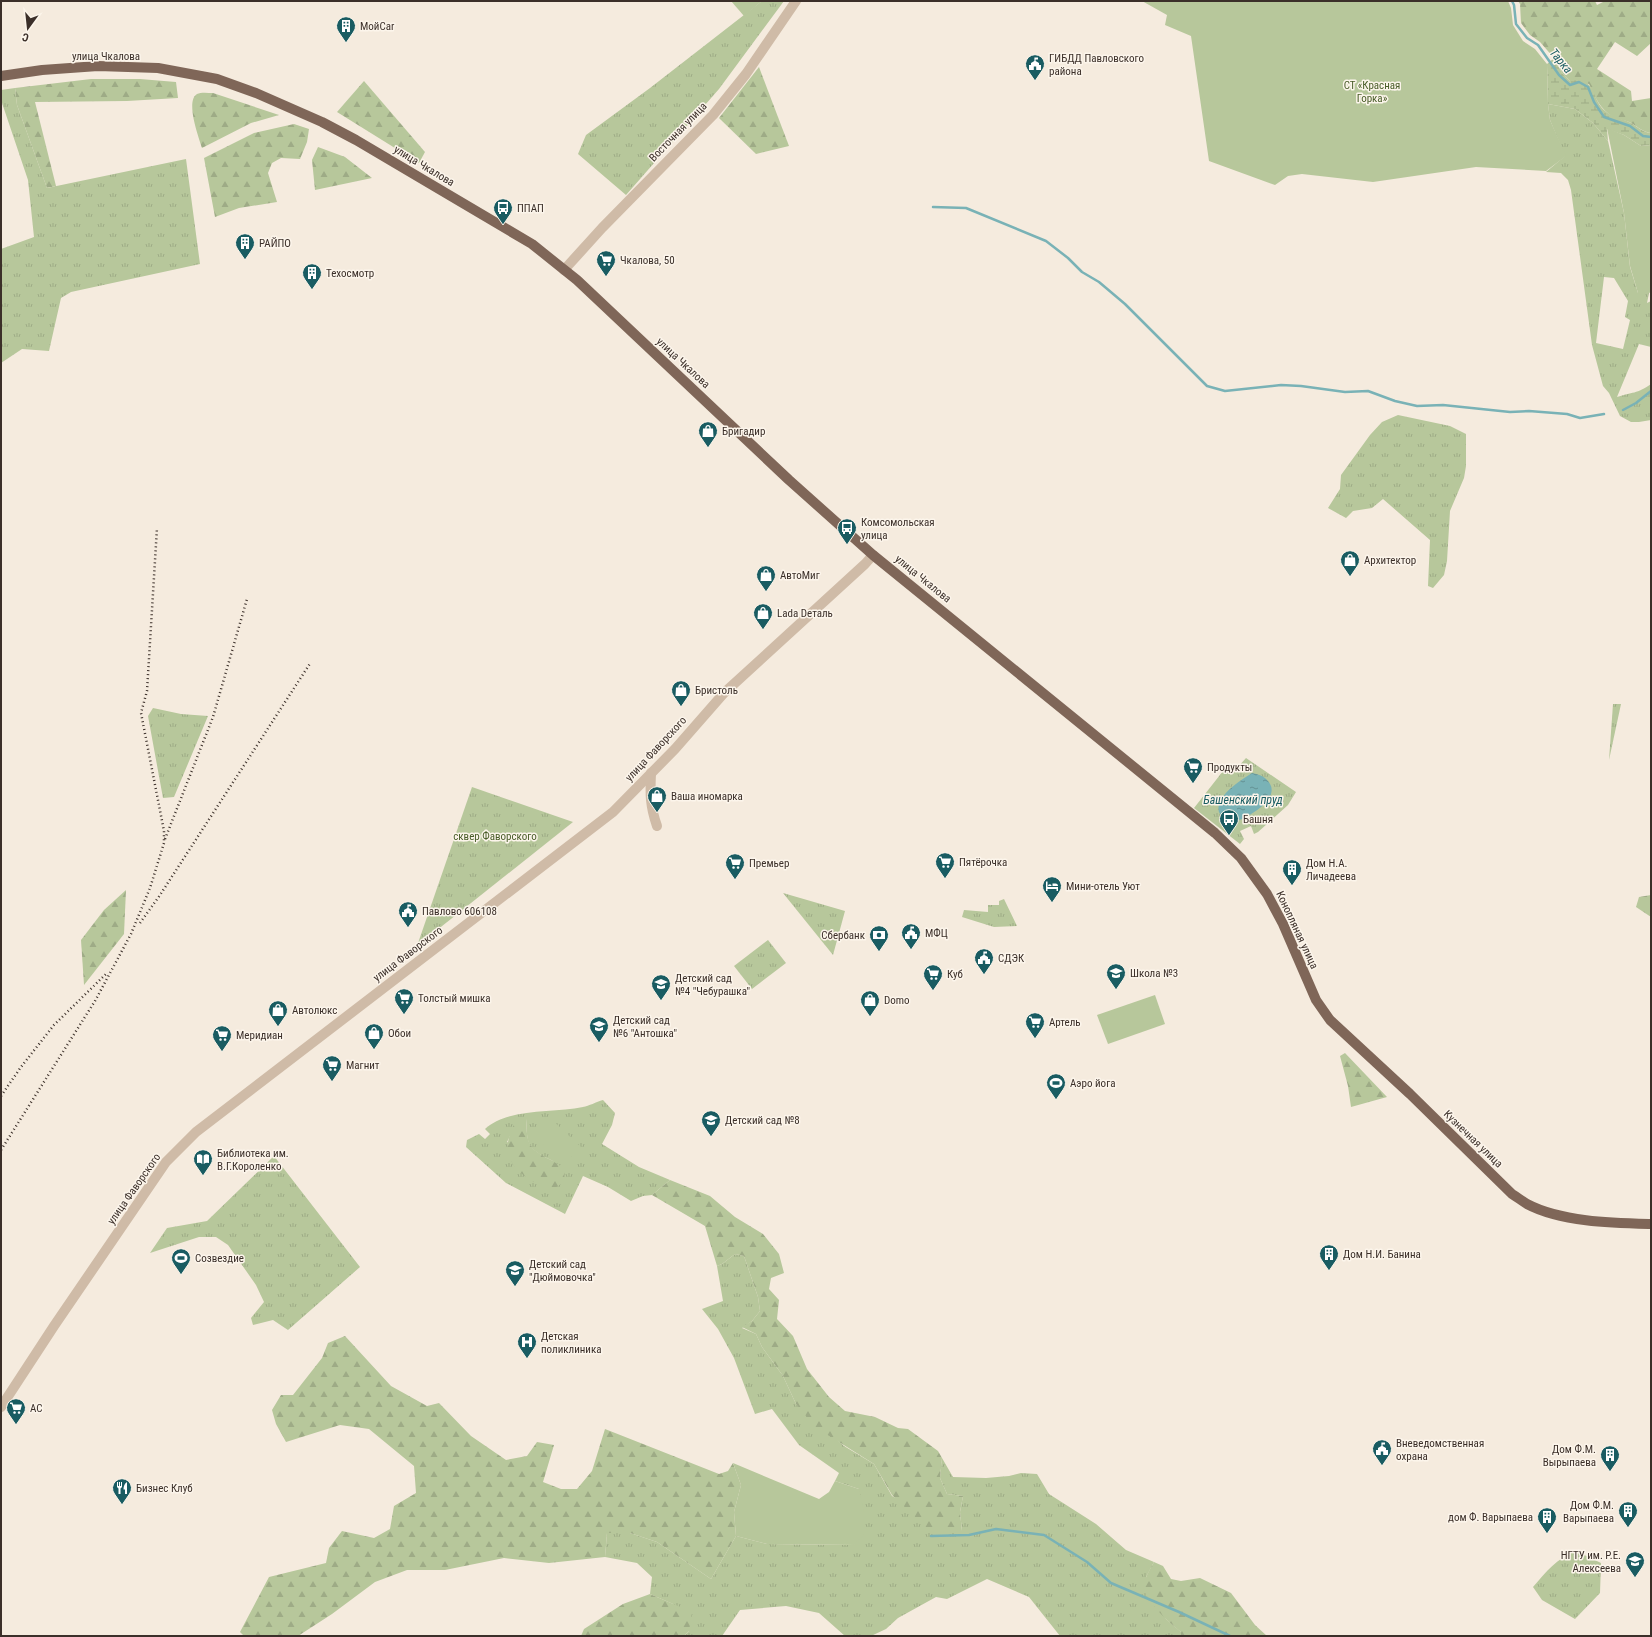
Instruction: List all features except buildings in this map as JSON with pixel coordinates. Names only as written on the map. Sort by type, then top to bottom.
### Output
[{"type":"main road","name":"улица Чкалова","points":[[1,76],[42,70],[98,66],[158,68],[217,79],[256,93],[322,122],[356,140],[532,244],[564,270],[789,480],[873,555],[1215,833],[1241,858],[1252,873]]},
{"type":"main road","name":"Конопляная улица","points":[[1252,873],[1274,905],[1316,1000]]},
{"type":"main road","name":"Кузнечная улица","points":[[1316,1000],[1330,1020],[1410,1094],[1512,1194],[1527,1204],[1543,1211],[1570,1217],[1602,1221],[1651,1224]]},
{"type":"street","name":"Восточная улица","points":[[564,270],[607,223],[713,115],[746,74],[796,1]]},
{"type":"street","name":"улица Фаворского","points":[[1,1407],[54,1326],[166,1162],[196,1132],[613,812],[724,694],[873,555]]},
{"type":"street","points":[[651,773],[651,809],[656,826]]},
{"type":"green space","points":[[731,1],[762,1],[744,16]]},
{"type":"green space","points":[[762,1],[784,1],[719,89],[626,195],[578,154],[586,135],[650,88]]},
{"type":"green space","name":"СТ «Красная Горка»","points":[[1142,1],[1508,1],[1511,8],[1513,25],[1523,41],[1535,49],[1547,64],[1550,120],[1566,156],[1546,171],[1476,167],[1373,182],[1302,174],[1288,176],[1275,185],[1209,161],[1191,36],[1165,25],[1167,15]]},
{"type":"green space","points":[[1518,1],[1595,1],[1597,5],[1605,1],[1651,1],[1651,43],[1637,56],[1615,42],[1597,69],[1631,91],[1632,101],[1651,98],[1651,133],[1608,114],[1598,102],[1589,84],[1570,81],[1562,73],[1554,58],[1540,42],[1530,35],[1521,23],[1520,4]]},
{"type":"green space","points":[[1554,58],[1562,73],[1570,81],[1584,81],[1592,88],[1604,110],[1613,116],[1651,133],[1651,145],[1641,146],[1624,135],[1607,129],[1608,141],[1593,123],[1575,109],[1548,104],[1547,64]]},
{"type":"green space","points":[[759,67],[789,146],[756,154],[719,118]]},
{"type":"green space","points":[[91,79],[140,79],[176,82],[178,98],[127,101],[35,102],[56,186],[47,188],[17,105],[15,88]]},
{"type":"green space","points":[[364,81],[425,152],[419,163],[337,112]]},
{"type":"green space","points":[[15,88],[17,105],[47,188],[186,159],[200,264],[71,292],[61,298],[49,351],[22,349],[1,363],[1,249],[34,237],[28,180],[1,100],[1,90]]},
{"type":"green space","points":[[213,93],[279,115],[251,123],[202,148],[194,120],[192,104],[197,94]]},
{"type":"green space","points":[[1548,104],[1575,109],[1593,123],[1608,141],[1624,213],[1630,267],[1638,293],[1649,293],[1647,303],[1651,301],[1651,347],[1639,344],[1617,397],[1638,391],[1651,384],[1651,420],[1631,422],[1620,416],[1609,393],[1603,386],[1592,345],[1571,190],[1568,180],[1561,173],[1546,172],[1565,156],[1550,120]],"holes":[[[1604,277],[1614,278],[1628,301],[1625,317],[1630,320],[1623,349],[1596,343]]]},
{"type":"green space","points":[[294,124],[309,129],[307,142],[300,159],[281,158],[272,163],[268,173],[277,202],[239,208],[215,217],[204,158],[254,133]]},
{"type":"green space","points":[[1607,128],[1624,135],[1641,146],[1651,145],[1651,292],[1649,293],[1638,293],[1630,266],[1624,213]]},
{"type":"green space","points":[[318,147],[345,157],[372,178],[315,190],[312,160]]},
{"type":"green space","points":[[1398,415],[1450,426],[1466,434],[1466,466],[1464,478],[1450,511],[1447,561],[1444,575],[1433,588],[1428,586],[1430,540],[1383,499],[1372,508],[1353,511],[1346,518],[1328,508],[1340,489],[1341,475],[1370,435],[1382,422]]},
{"type":"green space","points":[[1613,704],[1621,704],[1609,760]]},
{"type":"green space","points":[[153,708],[181,714],[208,716],[174,797],[163,798],[148,716]]},
{"type":"green space","points":[[1246,758],[1296,792],[1288,805],[1258,832],[1254,834],[1251,826],[1240,831],[1244,839],[1240,844],[1194,808],[1227,766],[1237,768]]},
{"type":"green space","name":"сквер Фаворского","points":[[472,787],[573,822],[417,946]]},
{"type":"green space","points":[[126,890],[124,934],[84,985],[81,940],[104,910]]},
{"type":"green space","points":[[783,893],[845,911],[833,955]]},
{"type":"green space","points":[[1651,895],[1651,917],[1636,907],[1639,897]]},
{"type":"green space","points":[[1004,899],[1017,926],[994,927],[962,917],[964,910],[988,912],[988,905],[999,905],[999,901]]},
{"type":"green space","points":[[768,940],[786,963],[752,989],[734,966]]},
{"type":"green space","points":[[1155,995],[1165,1024],[1108,1044],[1097,1015]]},
{"type":"green space","points":[[1345,1053],[1387,1097],[1351,1107],[1348,1086],[1340,1056]]},
{"type":"green space","points":[[603,1100],[615,1113],[612,1125],[602,1144],[639,1167],[670,1180],[652,1195],[643,1196],[631,1201],[608,1187],[583,1176],[565,1214],[506,1183],[466,1147],[467,1140],[479,1134],[485,1139],[490,1134],[485,1129],[495,1122],[506,1118],[531,1112],[583,1107]],"holes":[[[526,1119],[528,1140],[532,1148],[542,1156],[558,1163],[507,1142],[512,1132]]]},
{"type":"green space","points":[[550,1118],[581,1147],[565,1164],[533,1135]]},
{"type":"green space","points":[[516,1119],[526,1119],[528,1138],[532,1148],[565,1169],[564,1182],[550,1191],[527,1178],[515,1167],[511,1160],[508,1152],[508,1141]]},
{"type":"green space","points":[[274,1156],[360,1267],[288,1330],[273,1320],[253,1325],[251,1318],[264,1302],[256,1285],[228,1245],[216,1237],[199,1237],[150,1253],[167,1228],[207,1221]]},
{"type":"green space","points":[[670,1180],[710,1196],[735,1217],[763,1234],[779,1254],[784,1273],[771,1278],[769,1289],[779,1300],[777,1319],[793,1336],[807,1369],[829,1397],[845,1411],[875,1417],[898,1428],[908,1429],[938,1451],[942,1458],[940,1478],[947,1494],[963,1496],[960,1512],[962,1531],[930,1531],[892,1495],[874,1464],[815,1427],[796,1404],[783,1376],[762,1347],[756,1334],[742,1327],[752,1321],[760,1311],[758,1297],[744,1256],[735,1254],[717,1266],[705,1226],[652,1195]]},
{"type":"green space","points":[[735,1254],[744,1256],[758,1297],[760,1311],[752,1321],[742,1328],[756,1334],[762,1347],[783,1376],[796,1404],[844,1446],[874,1464],[892,1496],[962,1531],[960,1512],[963,1496],[947,1494],[940,1478],[942,1458],[953,1477],[986,1478],[1009,1476],[1021,1473],[1037,1474],[1049,1494],[1096,1524],[1126,1550],[1154,1562],[1146,1577],[1166,1619],[1181,1632],[1181,1636],[1060,1636],[1029,1597],[987,1579],[947,1599],[936,1597],[898,1618],[886,1629],[871,1636],[845,1636],[819,1613],[786,1606],[740,1610],[722,1636],[684,1636],[689,1631],[673,1604],[650,1594],[652,1577],[637,1563],[605,1557],[607,1533],[630,1533],[657,1542],[711,1579],[736,1536],[767,1544],[854,1545],[859,1489],[835,1481],[839,1473],[799,1445],[772,1409],[755,1414],[734,1358],[718,1329],[702,1309],[723,1301],[717,1266]]},
{"type":"green space","points":[[345,1336],[391,1386],[427,1406],[439,1403],[471,1436],[506,1460],[527,1456],[537,1442],[554,1445],[543,1482],[561,1489],[577,1489],[592,1471],[605,1429],[719,1474],[728,1471],[733,1463],[741,1485],[734,1512],[736,1536],[711,1579],[657,1542],[630,1533],[607,1533],[605,1557],[549,1563],[504,1558],[445,1570],[407,1570],[375,1582],[332,1614],[298,1636],[244,1636],[240,1632],[269,1577],[326,1563],[329,1548],[342,1531],[374,1538],[390,1529],[394,1506],[416,1493],[414,1466],[369,1429],[340,1425],[286,1442],[276,1424],[272,1410],[281,1395],[293,1395],[322,1358],[328,1343]]},
{"type":"green space","points":[[733,1463],[819,1499],[829,1492],[835,1481],[859,1489],[864,1512],[864,1534],[854,1545],[767,1544],[736,1536],[734,1512],[741,1485]]},
{"type":"green space","points":[[1576,1551],[1601,1563],[1600,1593],[1575,1619],[1542,1600],[1533,1587],[1557,1562],[1563,1557]]},
{"type":"green space","points":[[1154,1562],[1163,1566],[1171,1579],[1181,1581],[1200,1578],[1231,1593],[1255,1625],[1267,1636],[1181,1636],[1181,1632],[1152,1604],[1145,1591],[1145,1579]]},
{"type":"green space","points":[[650,1594],[692,1612],[689,1631],[684,1636],[581,1636],[584,1629],[623,1604]]},
{"type":"water","name":"Башенский пруд","points":[[1252,773],[1265,778],[1268,781],[1271,787],[1269,798],[1255,812],[1239,820],[1229,820],[1221,816],[1218,807],[1223,797],[1234,786]]},
{"type":"waterway","name":"Тарка","points":[[1512,1],[1514,5],[1516,24],[1527,38],[1538,45],[1559,75],[1570,85],[1579,82],[1588,87],[1594,102],[1604,117],[1630,126],[1643,136],[1651,137]]},
{"type":"waterway","points":[[933,207],[966,208],[1046,241],[1068,258],[1082,272],[1099,282],[1125,304],[1207,386],[1225,391],[1281,385],[1301,386],[1345,392],[1368,391],[1395,401],[1417,406],[1443,405],[1510,412],[1529,411],[1567,414],[1580,418],[1604,414]]},
{"type":"waterway","points":[[1623,410],[1636,403],[1651,391]]},
{"type":"waterway","points":[[931,1536],[969,1535],[996,1529],[1044,1535],[1087,1562],[1111,1583],[1230,1636]]},
{"type":"railway","points":[[1,1150],[95,1001],[131,934],[150,888],[164,843],[164,831],[141,713],[147,691],[157,528]]},
{"type":"railway","points":[[165,839],[213,717],[247,599]]},
{"type":"railway","points":[[140,923],[160,895],[311,662]]},
{"type":"railway","points":[[1,1096],[21,1067],[54,1025],[107,973]]},
{"type":"place","name":"МойCar","points":[[346,43]]},
{"type":"place","name":"ГИБДД Павловского района","points":[[1035,81]]},
{"type":"place","name":"ППАП","points":[[503,225]]},
{"type":"place","name":"РАЙПО","points":[[245,260]]},
{"type":"place","name":"Чкалова, 50","points":[[606,277]]},
{"type":"place","name":"Техосмотр","points":[[312,290]]},
{"type":"place","name":"Бригадир","points":[[708,448]]},
{"type":"place","name":"Комсомольская улица","points":[[847,545]]},
{"type":"place","name":"Архитектор","points":[[1350,577]]},
{"type":"place","name":"АвтоМиг","points":[[766,592]]},
{"type":"place","name":"Lada Dеталь","points":[[763,630]]},
{"type":"place","name":"Бристоль","points":[[681,707]]},
{"type":"place","name":"Продукты","points":[[1193,784]]},
{"type":"place","name":"Ваша иномарка","points":[[657,813]]},
{"type":"place","name":"Башня","points":[[1229,836]]},
{"type":"place","name":"Пятёрочка","points":[[945,879]]},
{"type":"place","name":"Премьер","points":[[735,880]]},
{"type":"place","name":"Дом Н.А. Личадеева","points":[[1292,886]]},
{"type":"place","name":"Мини-отель Уют","points":[[1052,903]]},
{"type":"place","name":"Павлово 606108","points":[[408,928]]},
{"type":"place","name":"МФЦ","points":[[911,950]]},
{"type":"place","name":"Сбербанк","points":[[879,952]]},
{"type":"place","name":"СДЭК","points":[[984,975]]},
{"type":"place","name":"Школа №3","points":[[1116,990]]},
{"type":"place","name":"Куб","points":[[933,991]]},
{"type":"place","name":"Детский сад №4 \"Чебурашка\"","points":[[661,1001]]},
{"type":"place","name":"Толстый мишка","points":[[404,1015]]},
{"type":"place","name":"Domo","points":[[870,1017]]},
{"type":"place","name":"Автолюкс","points":[[278,1027]]},
{"type":"place","name":"Артель","points":[[1035,1039]]},
{"type":"place","name":"Детский сад №6 \"Антошка\"","points":[[599,1043]]},
{"type":"place","name":"Обои","points":[[374,1050]]},
{"type":"place","name":"Меридиан","points":[[222,1052]]},
{"type":"place","name":"Магнит","points":[[332,1082]]},
{"type":"place","name":"Аэро йога","points":[[1056,1100]]},
{"type":"place","name":"Детский сад №8","points":[[711,1137]]},
{"type":"place","name":"Библиотека им. В.Г.Короленко","points":[[203,1176]]},
{"type":"place","name":"Дом Н.И. Банина","points":[[1329,1271]]},
{"type":"place","name":"Созвездие","points":[[181,1275]]},
{"type":"place","name":"Детский сад \"Дюймовочка\"","points":[[515,1287]]},
{"type":"place","name":"Детская поликлиника","points":[[527,1359]]},
{"type":"place","name":"АС","points":[[16,1425]]},
{"type":"place","name":"Вневедомственная охрана","points":[[1382,1466]]},
{"type":"place","name":"Дом Ф.М. Вырыпаева","points":[[1610,1472]]},
{"type":"place","name":"Бизнес Клуб","points":[[122,1505]]},
{"type":"place","name":"Дом Ф.М. Варыпаева","points":[[1628,1528]]},
{"type":"place","name":"дом Ф. Варыпаева","points":[[1547,1534]]},
{"type":"place","name":"НГТУ им. Р.Е. Алексеева","points":[[1635,1578]]}]
